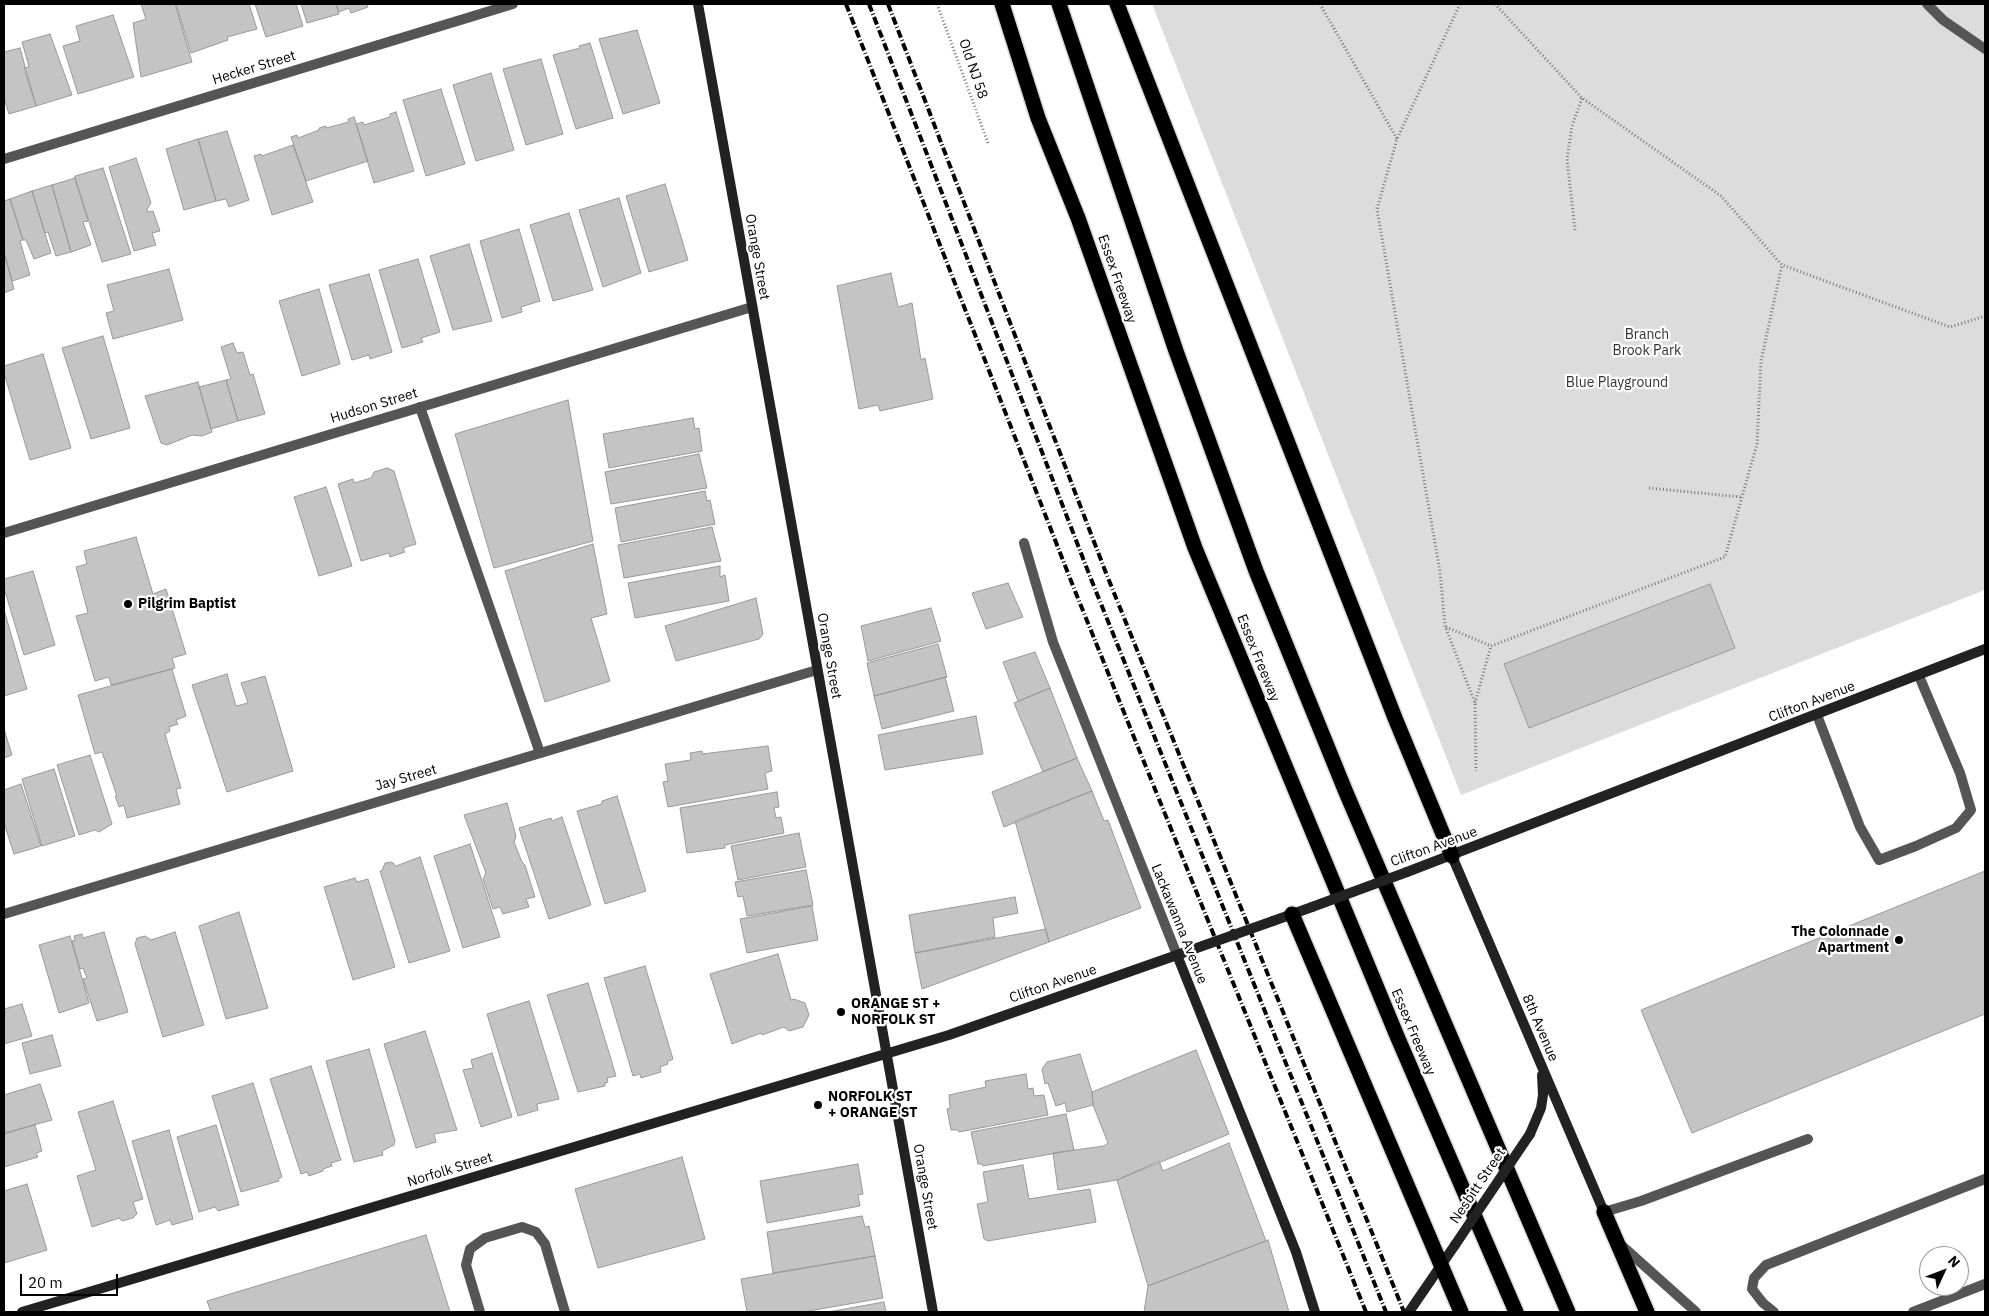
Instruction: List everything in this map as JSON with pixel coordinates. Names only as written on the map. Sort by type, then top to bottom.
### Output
[{"type":"highway","name":"Essex Freeway","points":[[1002,4],[1038,118],[1078,218],[1196,548],[1397,1036],[1516,1312]]},
{"type":"highway","points":[[1059,4],[1176,351],[1260,580],[1345,790],[1568,1312]]},
{"type":"highway","points":[[1117,4],[1395,718],[1452,856]]},
{"type":"highway","points":[[1292,914],[1461,1312]]},
{"type":"highway","points":[[1604,1212],[1647,1312]]},
{"type":"main road","name":"Orange Street","points":[[698,4],[933,1312]]},
{"type":"main road","name":"Clifton Avenue","points":[[886,1054],[949,1036],[1452,856],[1985,650]]},
{"type":"main road","name":"8th Avenue","points":[[1452,856],[1604,1212]]},
{"type":"main road","name":"Lackawanna Avenue","points":[[1177,955],[1296,1252],[1315,1312]]},
{"type":"main road","name":"Norfolk Street","points":[[22,1312],[886,1054]]},
{"type":"main road","name":"Nesbitt Street","points":[[1409,1312],[1537,1121],[1544,1095],[1541,1065]]},
{"type":"street","name":"Hecker Street","points":[[4,159],[513,4]]},
{"type":"street","points":[[1927,4],[1942,20],[1985,49]]},
{"type":"street","name":"Hudson Street","points":[[4,533],[752,306]]},
{"type":"street","points":[[420,407],[540,753]]},
{"type":"street","name":"Lackawanna Avenue","points":[[1024,543],[1053,642],[1177,955]]},
{"type":"street","name":"Jay Street","points":[[4,914],[817,670]]},
{"type":"street","points":[[1817,715],[1860,827],[1879,860],[1916,846],[1956,828],[1971,810],[1960,773],[1919,676]]},
{"type":"street","points":[[1604,1212],[1641,1201],[1808,1139]]},
{"type":"street","points":[[1774,1312],[1763,1303],[1752,1289],[1754,1278],[1766,1265],[1985,1179]]},
{"type":"street","points":[[480,1312],[466,1265],[467,1256],[477,1242],[522,1227],[536,1232],[545,1244],[566,1312]]},
{"type":"street","points":[[1617,1241],[1696,1312]]},
{"type":"street","points":[[1912,1312],[1985,1284]]},
{"type":"path","name":"Old NJ 58","points":[[937,4],[988,143]]},
{"type":"path","points":[[1320,4],[1397,139]]},
{"type":"path","points":[[1460,4],[1397,139],[1377,210],[1440,572],[1445,626],[1475,703]]},
{"type":"path","points":[[1495,4],[1582,98],[1721,196],[1782,265],[1950,327],[1985,316]]},
{"type":"path","points":[[1575,230],[1567,159],[1572,126],[1582,98]]},
{"type":"path","points":[[1445,626],[1491,646],[1726,557],[1757,444],[1761,361],[1782,265]]},
{"type":"path","points":[[1649,488],[1741,497]]},
{"type":"path","points":[[1476,771],[1475,703],[1491,646]]},
{"type":"green space","name":"Branch Brook Park","points":[[1152,4],[1985,4],[1985,590],[1461,795]]},
{"type":"building","points":[[141,4],[175,4],[192,62],[141,77],[133,23],[146,19]]},
{"type":"building","points":[[176,4],[249,4],[257,29],[227,37],[228,40],[191,53]]},
{"type":"building","points":[[255,4],[296,4],[303,26],[266,37]]},
{"type":"building","points":[[301,4],[336,4],[339,14],[307,23]]},
{"type":"building","points":[[336,4],[367,4],[368,7],[351,13],[349,8],[339,12]]},
{"type":"building","points":[[113,15],[134,77],[78,94],[63,46],[80,41],[76,26]]},
{"type":"building","points":[[637,30],[660,103],[623,114],[599,39]]},
{"type":"building","points":[[50,34],[72,95],[36,106],[24,68],[29,67],[22,42]]},
{"type":"building","points":[[590,43],[613,118],[576,129],[553,55],[580,48],[579,46]]},
{"type":"building","points":[[20,48],[36,106],[9,114],[4,98],[4,52]]},
{"type":"building","points":[[541,59],[563,134],[526,145],[503,69]]},
{"type":"building","points":[[491,73],[514,150],[476,161],[453,85]]},
{"type":"building","points":[[441,89],[465,164],[426,176],[403,100]]},
{"type":"building","points":[[396,112],[414,171],[374,183],[356,124],[363,122],[364,125],[390,117],[390,114]]},
{"type":"building","points":[[354,117],[368,161],[306,181],[291,137],[297,135],[298,138],[319,130],[319,128],[349,122],[348,119]]},
{"type":"building","points":[[227,131],[249,200],[229,207],[226,199],[216,201],[198,139]]},
{"type":"building","points":[[198,139],[216,201],[184,210],[166,149]]},
{"type":"building","points":[[293,145],[313,202],[272,215],[254,156],[261,154],[262,156]]},
{"type":"building","points":[[136,158],[151,203],[147,209],[148,212],[153,211],[160,231],[152,233],[156,245],[134,251],[109,167]]},
{"type":"building","points":[[103,168],[131,254],[102,262],[75,176]]},
{"type":"building","points":[[75,178],[88,221],[83,222],[91,245],[71,252],[52,185]]},
{"type":"building","points":[[665,184],[688,260],[649,272],[626,196]]},
{"type":"building","points":[[52,185],[71,252],[56,256],[48,232],[45,233],[32,191]]},
{"type":"building","points":[[32,191],[51,253],[34,259],[26,240],[23,240],[10,199]]},
{"type":"building","points":[[619,198],[641,273],[603,287],[579,210]]},
{"type":"building","points":[[10,199],[23,240],[20,241],[30,275],[12,281],[4,252],[4,201]]},
{"type":"building","points":[[569,213],[593,290],[553,301],[530,225]]},
{"type":"building","points":[[519,229],[540,301],[521,307],[522,312],[502,318],[480,241]]},
{"type":"building","points":[[469,244],[492,321],[453,330],[430,256]]},
{"type":"building","points":[[4,252],[14,289],[4,293]]},
{"type":"building","points":[[418,259],[440,332],[421,338],[423,342],[402,348],[379,270]]},
{"type":"building","points":[[169,269],[183,320],[113,339],[106,313],[114,311],[107,285]]},
{"type":"building","points":[[891,273],[898,307],[912,303],[921,360],[925,358],[933,399],[880,411],[878,405],[859,409],[837,286]]},
{"type":"building","points":[[369,274],[392,352],[370,359],[369,355],[352,360],[329,285]]},
{"type":"building","points":[[319,289],[340,364],[302,376],[279,301]]},
{"type":"building","points":[[103,336],[130,428],[91,439],[62,348]]},
{"type":"building","points":[[233,343],[237,353],[243,352],[250,375],[253,374],[265,414],[238,421],[226,380],[231,379],[221,347]]},
{"type":"building","points":[[43,354],[71,448],[30,460],[4,373],[4,366]]},
{"type":"building","points":[[226,380],[238,421],[211,429],[199,387]]},
{"type":"building","points":[[198,382],[212,432],[202,436],[192,435],[167,445],[161,443],[145,396]]},
{"type":"building","points":[[568,400],[593,541],[494,568],[455,434]]},
{"type":"building","points":[[693,418],[695,429],[699,428],[702,451],[609,468],[603,434]]},
{"type":"building","points":[[699,454],[707,488],[611,504],[605,472]]},
{"type":"building","points":[[387,468],[394,471],[416,544],[403,548],[405,552],[390,557],[389,553],[361,561],[338,484],[353,479],[354,483],[371,478],[374,472]]},
{"type":"building","points":[[326,487],[352,566],[319,576],[294,497]]},
{"type":"building","points":[[705,491],[707,501],[710,500],[715,524],[621,542],[615,508]]},
{"type":"building","points":[[712,527],[721,561],[624,578],[618,545]]},
{"type":"building","name":"Pilgrim Baptist","points":[[136,537],[153,594],[166,589],[186,654],[172,658],[175,668],[111,685],[109,677],[95,681],[76,616],[88,613],[76,567],[87,564],[84,551]]},
{"type":"building","points":[[593,544],[607,614],[591,618],[610,681],[545,702],[505,571]]},
{"type":"building","points":[[720,566],[720,577],[725,575],[729,601],[635,618],[628,583]]},
{"type":"building","points":[[33,571],[55,645],[24,655],[4,588],[4,579]]},
{"type":"building","points":[[1008,583],[1023,617],[986,629],[972,593]]},
{"type":"building","points":[[1710,584],[1735,648],[1529,728],[1504,664]]},
{"type":"building","points":[[756,598],[763,634],[759,639],[676,661],[665,626]]},
{"type":"building","points":[[931,608],[941,641],[868,661],[861,626]]},
{"type":"building","points":[[4,610],[27,689],[4,696]]},
{"type":"building","points":[[938,644],[947,677],[874,696],[867,663]]},
{"type":"building","points":[[1035,652],[1050,688],[1018,701],[1003,662]]},
{"type":"building","points":[[172,669],[186,716],[176,720],[178,724],[169,727],[170,731],[165,734],[181,788],[176,789],[180,804],[127,818],[124,805],[119,807],[102,752],[95,754],[78,695]]},
{"type":"building","points":[[227,674],[236,706],[248,703],[241,683],[265,676],[293,771],[227,792],[192,685]]},
{"type":"building","points":[[945,677],[954,711],[882,729],[874,696]]},
{"type":"building","points":[[1050,688],[1077,758],[1043,772],[1014,703]]},
{"type":"building","points":[[976,716],[983,754],[885,770],[878,735]]},
{"type":"building","points":[[4,729],[12,755],[4,758]]},
{"type":"building","points":[[768,746],[772,771],[765,773],[768,789],[668,807],[663,782],[668,781],[665,764],[691,760],[690,753],[702,751],[702,754]]},
{"type":"building","points":[[90,755],[112,824],[99,832],[95,830],[79,835],[57,765]]},
{"type":"building","points":[[1077,758],[1092,791],[1004,827],[992,792]]},
{"type":"building","points":[[54,769],[75,836],[42,846],[22,779]]},
{"type":"building","points":[[21,784],[41,846],[14,854],[4,823],[4,790]]},
{"type":"building","points":[[1092,791],[1104,821],[1108,820],[1141,908],[1049,942],[1015,821]]},
{"type":"building","points":[[777,792],[779,807],[774,808],[776,818],[781,817],[784,833],[725,845],[725,848],[687,853],[680,808]]},
{"type":"building","points":[[617,796],[646,891],[605,904],[577,811],[602,804],[602,801]]},
{"type":"building","points":[[507,803],[516,836],[514,842],[525,865],[535,897],[526,899],[529,907],[503,914],[500,907],[493,909],[483,879],[486,873],[464,815]]},
{"type":"building","points":[[562,817],[591,905],[549,919],[519,828],[551,818],[552,821]]},
{"type":"building","points":[[799,833],[806,867],[738,880],[731,846]]},
{"type":"building","points":[[470,844],[500,937],[463,948],[434,856]]},
{"type":"building","points":[[420,857],[450,951],[409,963],[380,871],[382,871],[385,863],[392,862],[396,866]]},
{"type":"building","points":[[806,870],[813,905],[747,916],[743,896],[738,897],[735,882]]},
{"type":"building","name":"The Colonnade Apartment","points":[[1985,871],[1985,1014],[1692,1133],[1641,1010]]},
{"type":"building","points":[[355,878],[357,882],[368,879],[395,967],[353,980],[324,887]]},
{"type":"building","points":[[1015,897],[1018,913],[993,918],[995,937],[915,953],[909,915]]},
{"type":"building","points":[[812,906],[818,940],[747,953],[740,919]]},
{"type":"building","points":[[239,912],[268,1008],[226,1019],[199,926]]},
{"type":"building","points":[[1046,929],[1049,942],[922,989],[915,953]]},
{"type":"building","points":[[104,932],[128,1012],[97,1021],[83,979],[87,978],[83,968],[80,969],[72,941],[75,940],[74,936],[82,934],[83,938]]},
{"type":"building","points":[[175,932],[204,1025],[163,1037],[135,944],[137,938],[145,936],[151,940]]},
{"type":"building","points":[[70,936],[89,1003],[59,1013],[39,945]]},
{"type":"building","points":[[778,954],[791,1000],[794,999],[805,1003],[809,1015],[803,1027],[789,1031],[784,1027],[732,1044],[710,974]]},
{"type":"building","points":[[645,966],[673,1059],[667,1062],[668,1064],[660,1067],[661,1072],[641,1078],[640,1074],[633,1076],[604,978]]},
{"type":"building","points":[[588,983],[616,1076],[607,1078],[608,1082],[605,1083],[605,1086],[578,1092],[547,995]]},
{"type":"building","points":[[529,1001],[559,1099],[537,1104],[538,1110],[518,1116],[487,1014]]},
{"type":"building","points":[[22,1004],[32,1036],[4,1044],[4,1009]]},
{"type":"building","points":[[425,1031],[457,1130],[434,1134],[436,1142],[416,1148],[384,1044]]},
{"type":"building","points":[[52,1035],[61,1066],[30,1074],[22,1043]]},
{"type":"building","points":[[369,1049],[395,1141],[394,1145],[382,1151],[383,1155],[354,1162],[326,1061]]},
{"type":"building","points":[[1196,1050],[1229,1134],[1117,1180],[1058,1190],[1053,1153],[1104,1146],[1108,1143],[1093,1105],[1092,1092]]},
{"type":"building","points":[[492,1053],[512,1117],[481,1127],[463,1070],[473,1068],[471,1060]]},
{"type":"building","points":[[1080,1054],[1092,1092],[1093,1105],[1067,1112],[1065,1103],[1056,1106],[1048,1083],[1045,1084],[1042,1069],[1047,1062]]},
{"type":"building","points":[[311,1066],[341,1160],[331,1163],[332,1166],[323,1169],[323,1171],[309,1176],[307,1172],[301,1174],[270,1079]]},
{"type":"building","points":[[1026,1074],[1028,1089],[1033,1088],[1034,1096],[1044,1095],[1048,1115],[959,1132],[958,1130],[951,1130],[947,1109],[950,1108],[949,1095],[986,1087],[985,1081]]},
{"type":"building","points":[[253,1083],[282,1177],[278,1179],[279,1181],[241,1192],[212,1096]]},
{"type":"building","points":[[40,1084],[52,1120],[4,1133],[4,1095]]},
{"type":"building","points":[[113,1101],[143,1199],[133,1202],[137,1214],[133,1218],[122,1221],[119,1218],[92,1227],[77,1176],[96,1170],[78,1112]]},
{"type":"building","points":[[1066,1114],[1074,1150],[983,1166],[978,1164],[971,1132]]},
{"type":"building","points":[[35,1125],[42,1151],[36,1153],[38,1157],[4,1167],[4,1134]]},
{"type":"building","points":[[216,1125],[239,1205],[218,1211],[215,1207],[199,1212],[177,1137]]},
{"type":"building","points":[[169,1130],[193,1219],[172,1225],[170,1220],[156,1225],[132,1141]]},
{"type":"building","points":[[1229,1143],[1266,1241],[1148,1286],[1117,1180],[1159,1161],[1163,1171]]},
{"type":"building","points":[[682,1157],[705,1239],[598,1268],[575,1189]]},
{"type":"building","points":[[858,1164],[863,1194],[858,1195],[860,1206],[767,1223],[760,1181]]},
{"type":"building","points":[[1023,1165],[1029,1199],[1090,1189],[1096,1222],[988,1241],[984,1239],[977,1204],[988,1202],[983,1172]]},
{"type":"building","points":[[27,1184],[47,1250],[4,1263],[4,1191]]},
{"type":"building","points":[[862,1216],[865,1227],[869,1226],[875,1256],[773,1273],[767,1232]]},
{"type":"building","points":[[426,1235],[450,1312],[211,1312],[207,1301]]},
{"type":"building","points":[[1268,1240],[1289,1312],[1144,1312],[1148,1286]]},
{"type":"building","points":[[875,1256],[883,1298],[803,1312],[747,1312],[741,1279]]},
{"type":"building","points":[[884,1302],[886,1312],[828,1312]]},
{"type":"railway","points":[[846,4],[1073,586],[1366,1312]]},
{"type":"railway","points":[[869,4],[1091,579],[1386,1312]]},
{"type":"railway","points":[[888,4],[1106,573],[1404,1312]]},
{"type":"place","name":"Pilgrim Baptist","points":[[128,604]]},
{"type":"place","name":"The Colonnade Apartment","points":[[1899,940]]},
{"type":"place","name":"ORANGE ST + NORFOLK ST","points":[[841,1012]]},
{"type":"place","name":"NORFOLK ST + ORANGE ST","points":[[818,1105]]},
{"type":"park label","name":"Blue Playground","points":[[1617,383]]}]
